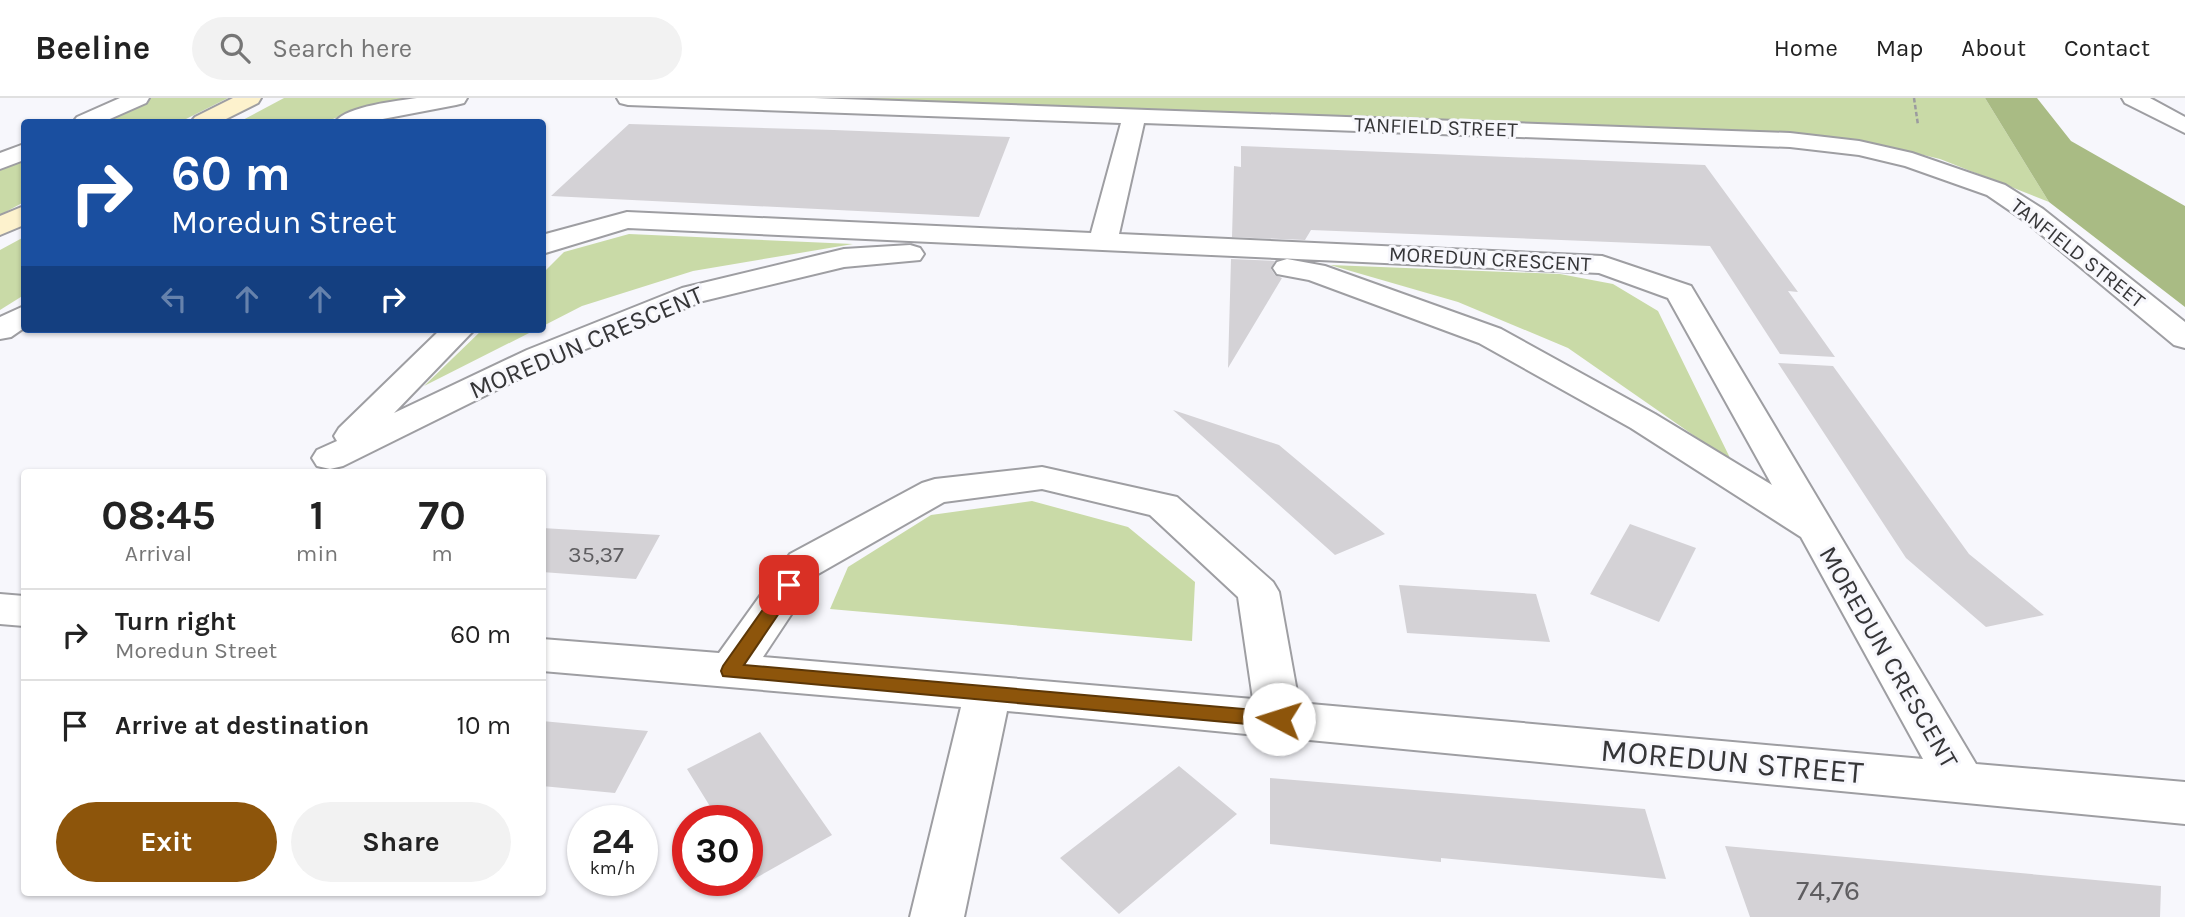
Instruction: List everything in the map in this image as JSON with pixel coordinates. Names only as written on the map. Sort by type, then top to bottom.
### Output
[{"type":"main road","points":[[209,119],[250,98]]},
{"type":"main road","points":[[0,227],[21,216]]},
{"type":"street","points":[[92,119],[138,98]]},
{"type":"street","points":[[355,119],[374,112],[456,98]]},
{"type":"street","name":"TANFIELD STREET","points":[[628,98],[1790,140],[1859,148],[1922,163],[1996,190],[2034,215],[2185,338]]},
{"type":"street","points":[[2133,98],[2185,126]]},
{"type":"street","points":[[1103,242],[1134,116]]},
{"type":"street","points":[[0,162],[21,152]]},
{"type":"street","name":"MOREDUN CRESCENT","points":[[546,243],[627,220],[1602,265],[1680,292],[1961,782]]},
{"type":"street","name":"MOREDUN CRESCENT","points":[[323,465],[538,357],[693,294],[844,258],[1103,242],[1315,272],[1490,336],[1643,421],[1817,531]]},
{"type":"street","points":[[0,330],[21,317]]},
{"type":"street","name":"MOREDUN CRESCENT","points":[[323,465],[455,333]]},
{"type":"street","points":[[730,671],[804,564],[934,491],[1042,478],[1163,506],[1258,592],[1279,719]]},
{"type":"street","points":[[0,609],[21,611]]},
{"type":"street","name":"MOREDUN STREET","points":[[546,655],[988,692],[2185,803]]},
{"type":"street","points":[[937,917],[988,692]]},
{"type":"green space","points":[[148,98],[228,98],[186,119],[103,119]]},
{"type":"green space","points":[[284,98],[416,98],[359,109],[333,119],[245,119]]},
{"type":"green space","points":[[799,98],[1985,98],[2049,202],[1940,159],[1861,140],[1785,134]]},
{"type":"green space","points":[[1985,98],[2037,98],[2071,141],[2185,206],[2185,307],[2049,202]]},
{"type":"green space","points":[[21,158],[21,204],[0,215],[0,169]]},
{"type":"green space","points":[[629,234],[853,244],[693,271],[582,306],[546,324],[546,270],[564,252]]},
{"type":"green space","points":[[21,239],[21,297],[0,310],[0,250]]},
{"type":"green space","points":[[1330,265],[1560,274],[1613,284],[1658,311],[1732,462],[1568,348],[1458,302]]},
{"type":"green space","points":[[479,333],[529,333],[424,386]]},
{"type":"green space","points":[[1032,501],[1128,527],[1195,582],[1192,641],[830,609],[848,567],[931,515]]},
{"type":"building","points":[[629,124],[1010,137],[979,217],[551,196]]},
{"type":"building","points":[[1241,146],[1705,165],[1798,292],[1788,291],[1835,357],[1780,354],[1710,246],[1311,230],[1305,240],[1232,237],[1234,166],[1241,167]]},
{"type":"building","points":[[1231,259],[1275,261],[1271,269],[1275,275],[1282,278],[1228,368]]},
{"type":"building","points":[[1778,363],[1833,366],[1969,554],[2044,615],[1986,627],[1906,558]]},
{"type":"building","points":[[1173,410],[1279,445],[1385,534],[1335,555]]},
{"type":"building","points":[[1630,524],[1696,548],[1659,622],[1590,594]]},
{"type":"building","points":[[546,528],[660,535],[636,579],[546,572]]},
{"type":"building","points":[[1399,585],[1536,594],[1550,642],[1407,633]]},
{"type":"building","points":[[546,721],[648,731],[615,793],[546,786]]},
{"type":"building","points":[[760,732],[832,835],[763,874],[763,805],[709,805],[687,769]]},
{"type":"building","points":[[1179,766],[1237,814],[1119,914],[1060,858]]},
{"type":"building","points":[[1270,778],[1645,809],[1666,879],[1441,858],[1441,862],[1270,844]]},
{"type":"building","points":[[1725,846],[2161,886],[2160,917],[1750,917]]},
{"type":"route","points":[[789,585],[730,671],[1279,719]]}]
